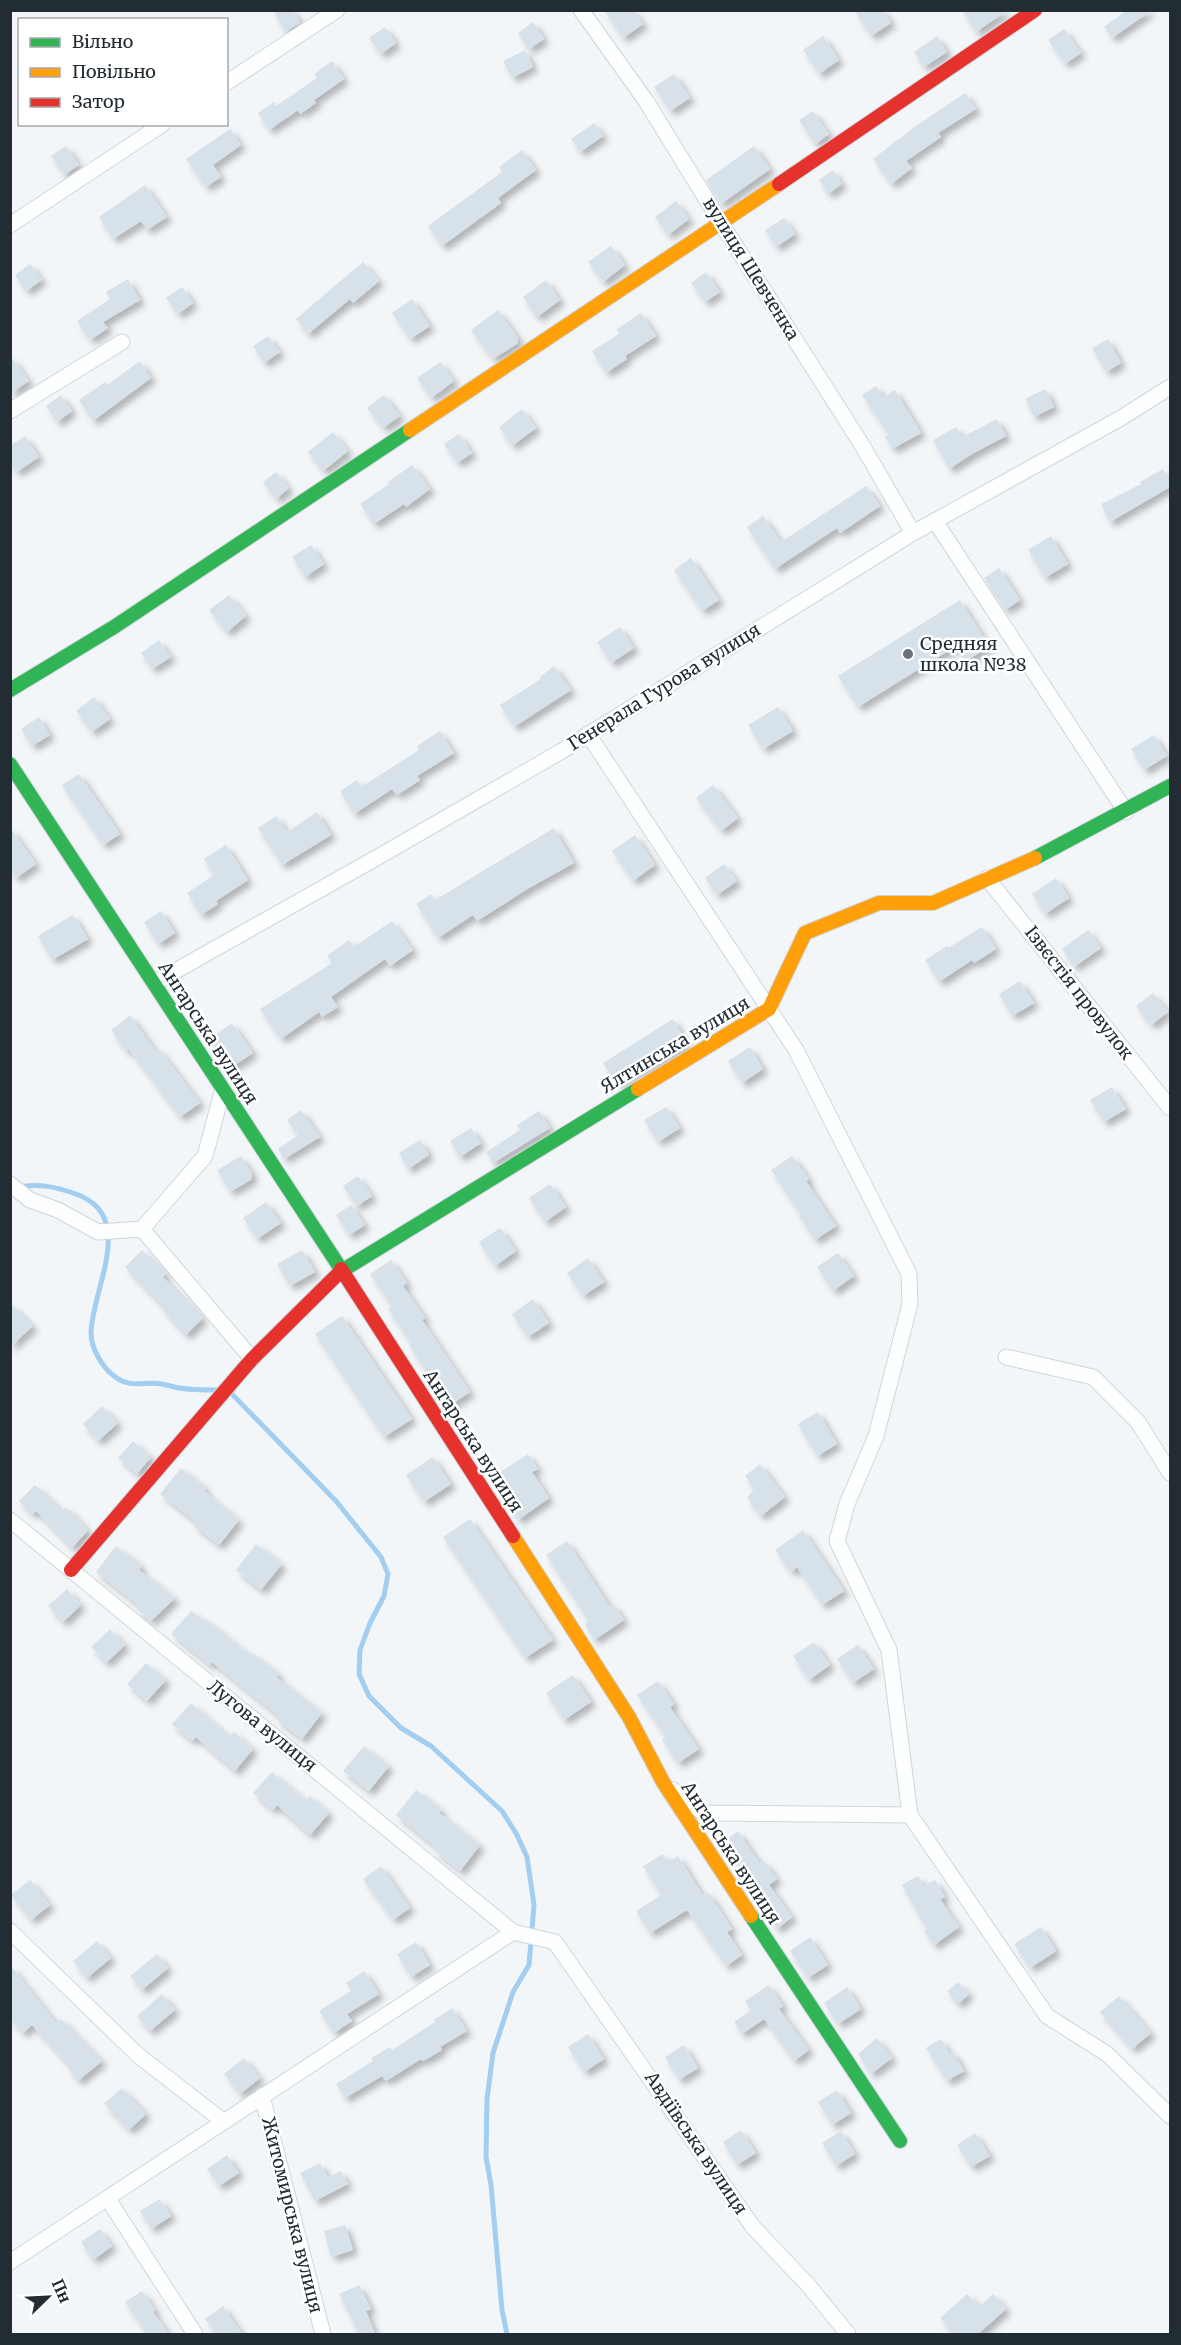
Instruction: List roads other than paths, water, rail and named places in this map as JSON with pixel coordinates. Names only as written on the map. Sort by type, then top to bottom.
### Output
[{"type":"street","points":[[228,82],[337,10]]},
{"type":"street","name":"вулиця Шевченка","points":[[581,10],[646,101],[721,224],[856,435],[914,533]]},
{"type":"street","points":[[10,690],[114,627],[721,224],[1035,10]]},
{"type":"street","points":[[10,225],[160,126]]},
{"type":"street","points":[[10,411],[122,342]]},
{"type":"street","name":"Генерала Гурова вулиця","points":[[154,983],[378,857],[588,734],[914,533],[1120,418],[1170,387]]},
{"type":"street","points":[[935,521],[1126,812]]},
{"type":"street","points":[[588,734],[796,1050],[909,1274],[910,1304],[876,1436],[847,1504],[837,1541],[889,1650],[910,1815],[1047,2016],[1107,2054],[1170,2116]]},
{"type":"street","name":"Ангарська вулиця","points":[[10,764],[342,1270],[629,1717],[663,1782],[900,2141]]},
{"type":"street","name":"Ялтинська вулиця","points":[[70,1570],[252,1359],[342,1270],[769,1009],[805,933],[879,903],[933,903],[1043,854],[1126,812],[1170,786]]},
{"type":"street","name":"Ізвєстія провулок","points":[[987,878],[1170,1108]]},
{"type":"street","points":[[10,1184],[30,1200],[58,1210],[98,1232],[142,1229],[205,1156],[223,1089]]},
{"type":"street","points":[[142,1229],[252,1359]]},
{"type":"street","points":[[1006,1357],[1093,1377],[1138,1422],[1170,1473]]},
{"type":"street","name":"Лугова вулиця","points":[[10,1520],[513,1932]]},
{"type":"street","points":[[663,1782],[704,1813],[910,1815]]},
{"type":"street","points":[[10,1931],[140,2056],[223,2121]]},
{"type":"street","points":[[10,2262],[513,1932]]},
{"type":"street","name":"Авдіївська вулиця","points":[[513,1932],[555,1942],[753,2227],[809,2286],[848,2334]]},
{"type":"street","name":"Житомирська вулиця","points":[[262,2096],[323,2334]]},
{"type":"street","points":[[108,2199],[195,2334]]},
{"type":"waterway","points":[[18,1187],[47,1186],[76,1194],[94,1204],[105,1219],[108,1236],[107,1255],[93,1315],[91,1339],[101,1362],[110,1372],[120,1380],[131,1383],[155,1383],[184,1389],[216,1390]]},
{"type":"waterway","points":[[231,1393],[336,1501],[381,1557],[388,1574],[384,1596],[370,1623],[360,1650],[359,1674],[369,1696],[401,1728],[431,1746],[502,1811],[527,1857],[534,1905],[529,1965],[513,1992],[493,2053],[487,2099],[486,2157],[491,2185],[502,2310],[507,2334]]},
{"type":"place","name":"Средняя школа №38","points":[[908,654]]}]
